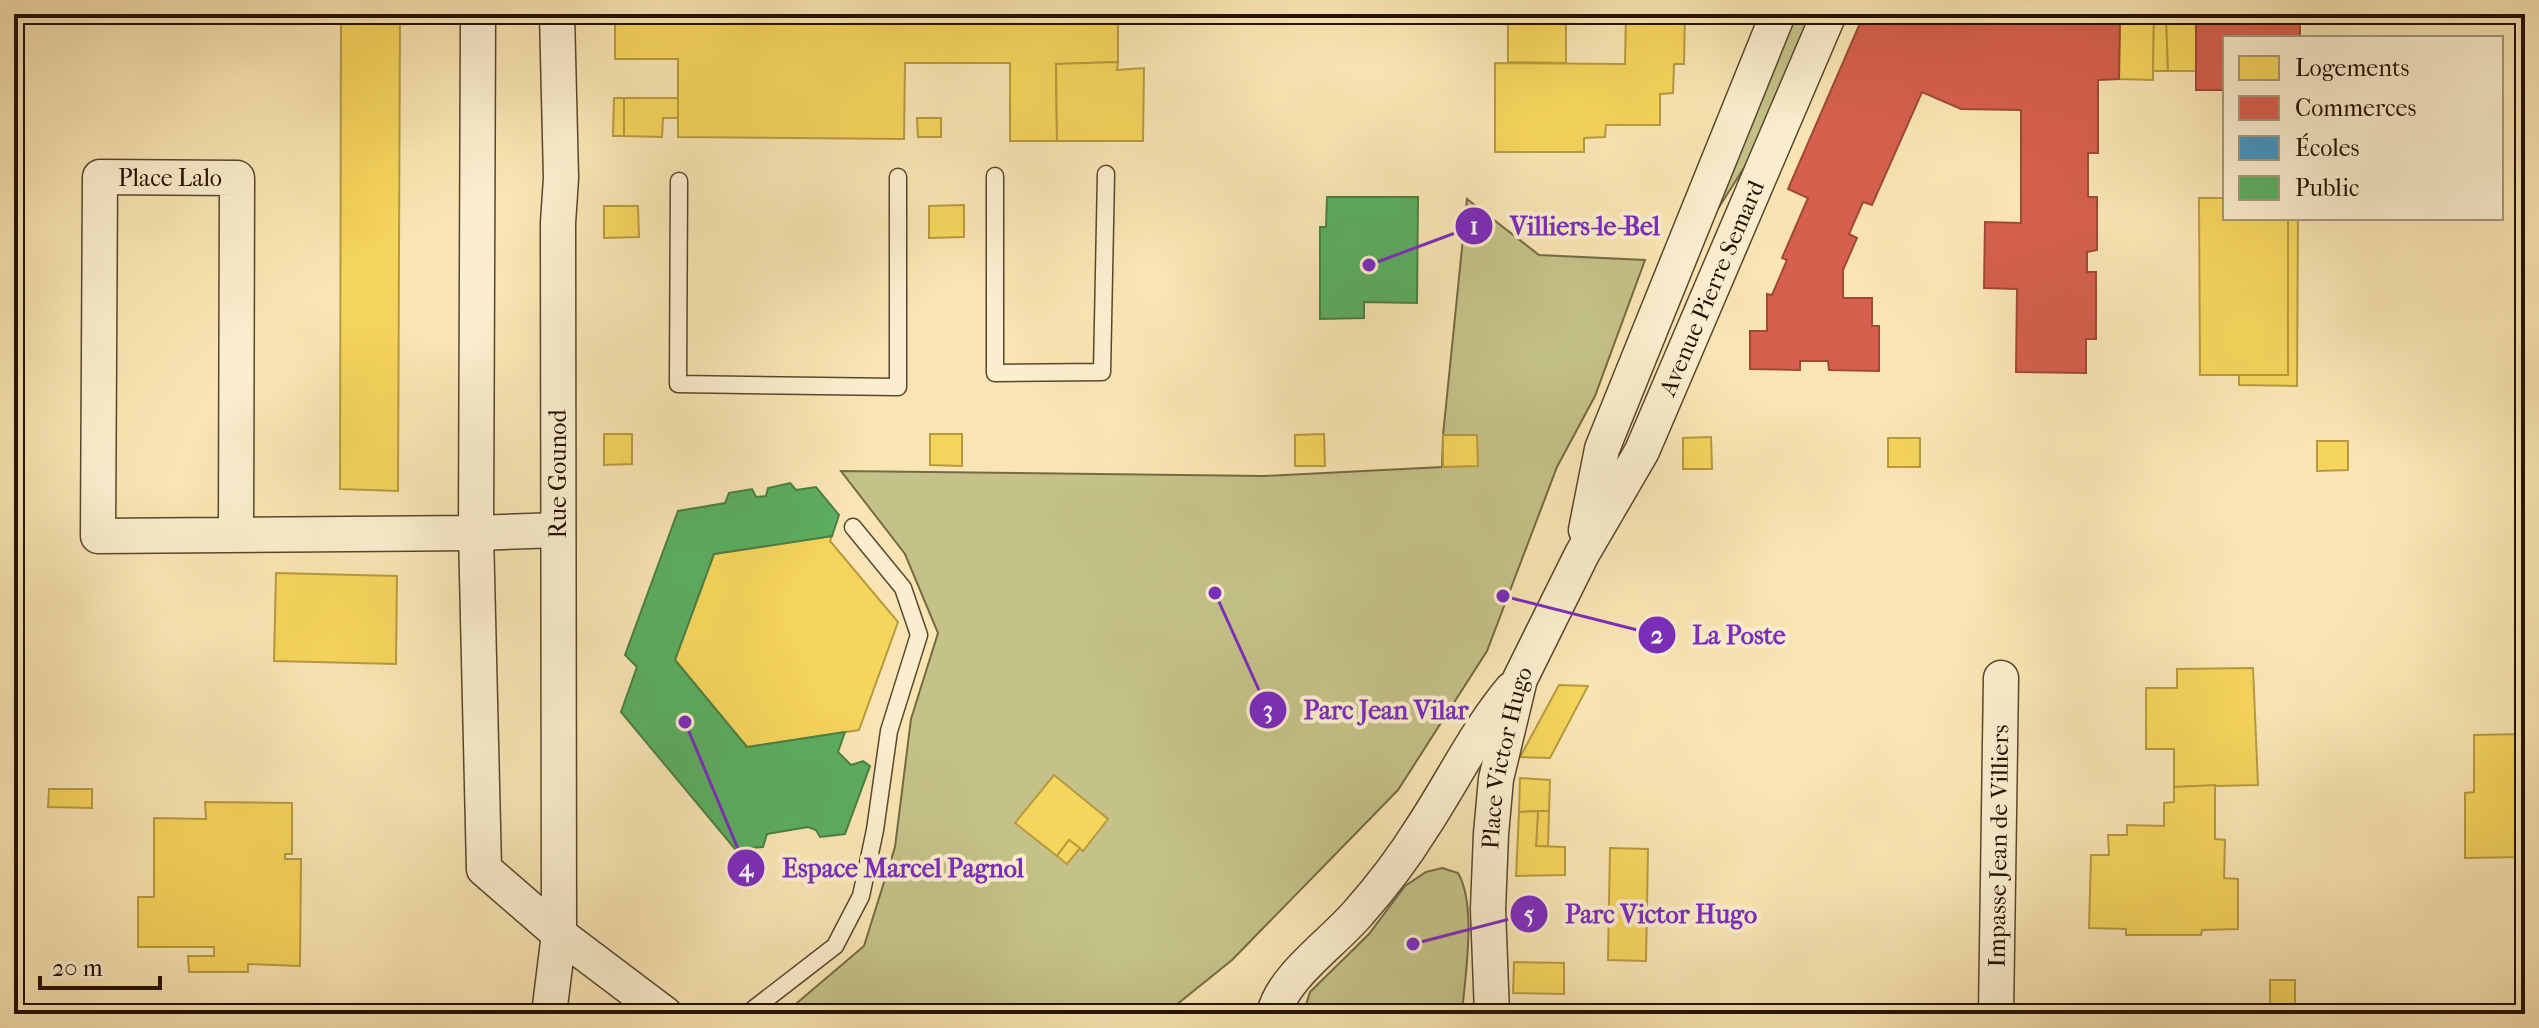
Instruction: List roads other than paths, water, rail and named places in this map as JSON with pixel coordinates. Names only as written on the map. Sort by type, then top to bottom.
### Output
[{"type":"street","points":[[478,14],[476,533],[484,869],[559,934],[665,1014]]},
{"type":"street","name":"Rue Gounod","points":[[549,1014],[559,934],[561,178],[557,14]]},
{"type":"street","name":"Avenue Pierre Semard","points":[[1582,554],[1602,449],[1778,14]]},
{"type":"street","name":"Avenue Pierre Semard","points":[[1520,679],[1582,554],[1642,451],[1829,14]]},
{"type":"street","name":"Place Lalo","points":[[236,535],[237,178],[100,177],[98,536],[236,535],[476,533],[558,530]]},
{"type":"street","name":"Impasse Jean de Villiers","points":[[1996,1014],[2001,678]]},
{"type":"street","name":"Place Victor Hugo","points":[[1274,1014],[1276,1001],[1289,981],[1360,911],[1418,834],[1487,719],[1520,679]]},
{"type":"street","name":"Place Victor Hugo","points":[[1492,1014],[1488,909],[1491,834],[1496,779],[1520,679]]},
{"type":"lane","points":[[995,176],[995,373],[1102,372],[1106,174]]},
{"type":"lane","points":[[679,181],[678,384],[898,387],[898,177]]},
{"type":"lane","points":[[747,1014],[835,946],[861,896],[875,830],[889,731],[919,635],[903,588],[853,527]]},
{"type":"place","name":"Villiers-le-Bel","points":[[1369,265]]},
{"type":"place","name":"Parc Jean Vilar","points":[[1215,593]]},
{"type":"place","name":"La Poste","points":[[1503,596]]},
{"type":"place","name":"Espace Marcel Pagnol","points":[[685,722]]},
{"type":"place","name":"Parc Victor Hugo","points":[[1413,944]]}]
